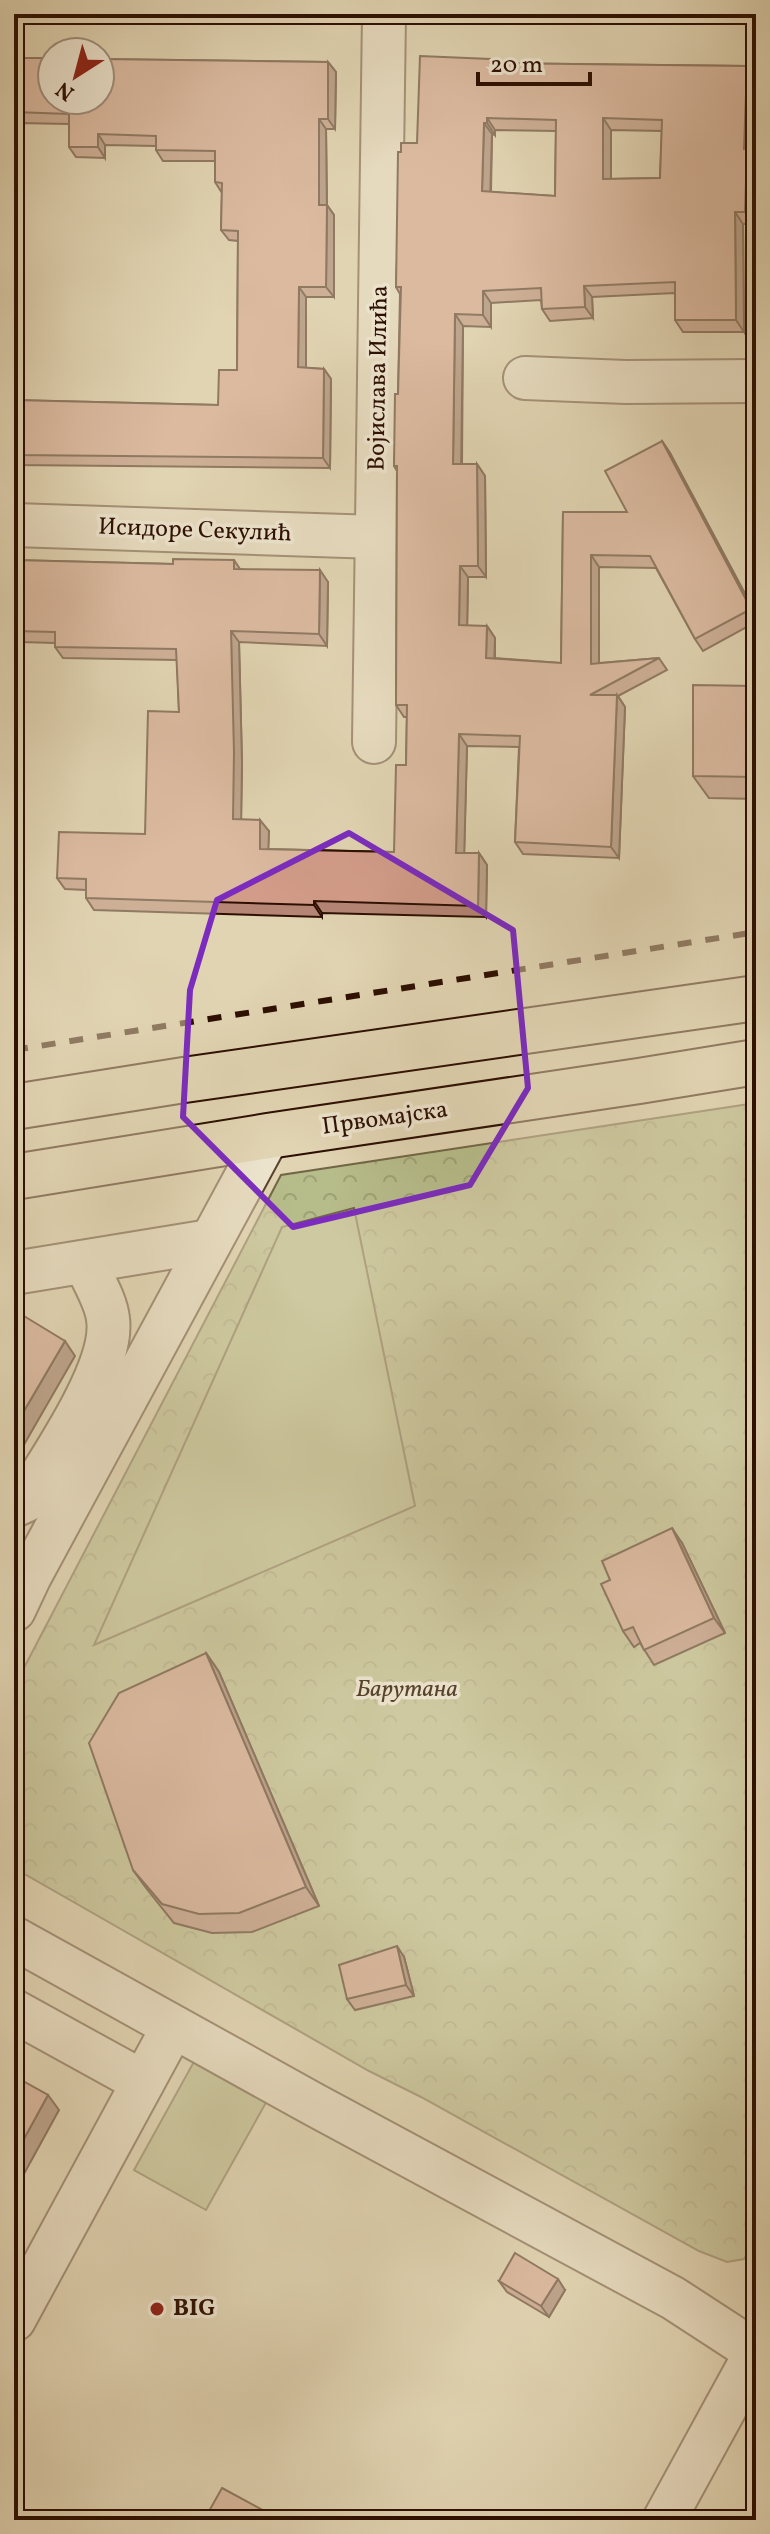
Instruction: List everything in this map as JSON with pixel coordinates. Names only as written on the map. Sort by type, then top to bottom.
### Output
[{"type":"main road","points":[[14,1107],[756,998]]},
{"type":"main road","name":"Првомајска","points":[[14,1177],[756,1062]]},
{"type":"street","name":"Војислава Илића","points":[[374,742],[384,14]]},
{"type":"street","points":[[525,378],[626,382],[756,381]]},
{"type":"street","name":"Исидоре Секулић","points":[[14,525],[377,537]]},
{"type":"street","points":[[19,1585],[268,1136]]},
{"type":"street","points":[[14,1273],[210,1241]]},
{"type":"street","points":[[14,1506],[25,1501],[80,1410],[108,1347],[108,1317],[85,1262]]},
{"type":"street","points":[[14,1938],[673,2298],[756,2352],[664,2520]]},
{"type":"street","points":[[14,2011],[143,2082]]},
{"type":"street","points":[[14,2320],[173,2027]]},
{"type":"highlighted area","points":[[349,833],[513,930],[528,1088],[470,1185],[293,1227],[183,1117],[190,990],[217,900]]},
{"type":"green space","name":"Барутана","points":[[756,1103],[756,2239],[744,2259],[727,2262],[699,2251],[369,2071],[14,1868],[14,1687],[281,1175]]},
{"type":"green space","points":[[354,1208],[415,1506],[94,1645],[282,1227]]},
{"type":"green space","points":[[196,2058],[268,2099],[206,2210],[134,2170]]},
{"type":"building","points":[[420,56],[490,59],[490,63],[747,66],[745,212],[735,212],[736,320],[675,320],[675,282],[584,286],[585,307],[542,309],[541,288],[483,291],[483,315],[455,314],[453,464],[477,464],[478,566],[460,566],[459,625],[487,626],[486,658],[561,663],[563,512],[627,512],[605,471],[662,441],[751,609],[695,639],[650,556],[591,555],[591,664],[659,658],[590,695],[617,695],[611,847],[515,842],[520,736],[459,734],[456,853],[479,853],[478,906],[86,898],[86,879],[57,878],[59,832],[145,834],[148,711],[179,712],[176,649],[55,647],[55,632],[14,631],[14,560],[173,564],[173,559],[234,560],[234,569],[320,570],[319,634],[231,631],[233,819],[260,820],[260,849],[394,852],[396,765],[406,765],[407,705],[396,705],[397,466],[394,466],[401,287],[396,287],[398,152],[401,152],[401,143],[417,143]],"holes":[[[487,118],[556,120],[555,196],[482,191],[484,123],[487,123]],[[603,118],[662,120],[660,178],[603,179]]]},
{"type":"building","points":[[14,58],[36,58],[36,113],[14,112]]},
{"type":"building","points":[[116,59],[328,62],[328,119],[319,119],[319,205],[327,205],[326,287],[299,287],[298,367],[324,369],[323,458],[14,455],[14,400],[218,405],[219,370],[237,370],[238,231],[221,230],[222,183],[215,182],[215,151],[156,150],[156,136],[98,134],[98,147],[69,147],[69,116],[116,116]]},
{"type":"building","points":[[693,685],[756,686],[756,777],[693,776]]},
{"type":"building","points":[[14,1310],[65,1341],[14,1428]]},
{"type":"building","points":[[672,1528],[714,1618],[644,1650],[633,1627],[623,1631],[601,1584],[610,1580],[602,1561]]},
{"type":"building","points":[[206,1653],[306,1887],[239,1913],[199,1914],[162,1904],[133,1870],[89,1743],[119,1693]]},
{"type":"building","points":[[397,1946],[406,1985],[347,1999],[339,1965]]},
{"type":"building","points":[[14,2076],[48,2095],[14,2157]]},
{"type":"building","points":[[515,2253],[558,2279],[541,2306],[499,2281]]},
{"type":"building","points":[[222,2488],[281,2520],[204,2520]]},
{"type":"railway","points":[[14,1050],[756,932]]},
{"type":"place","name":"BIG","points":[[157,2309]]}]
